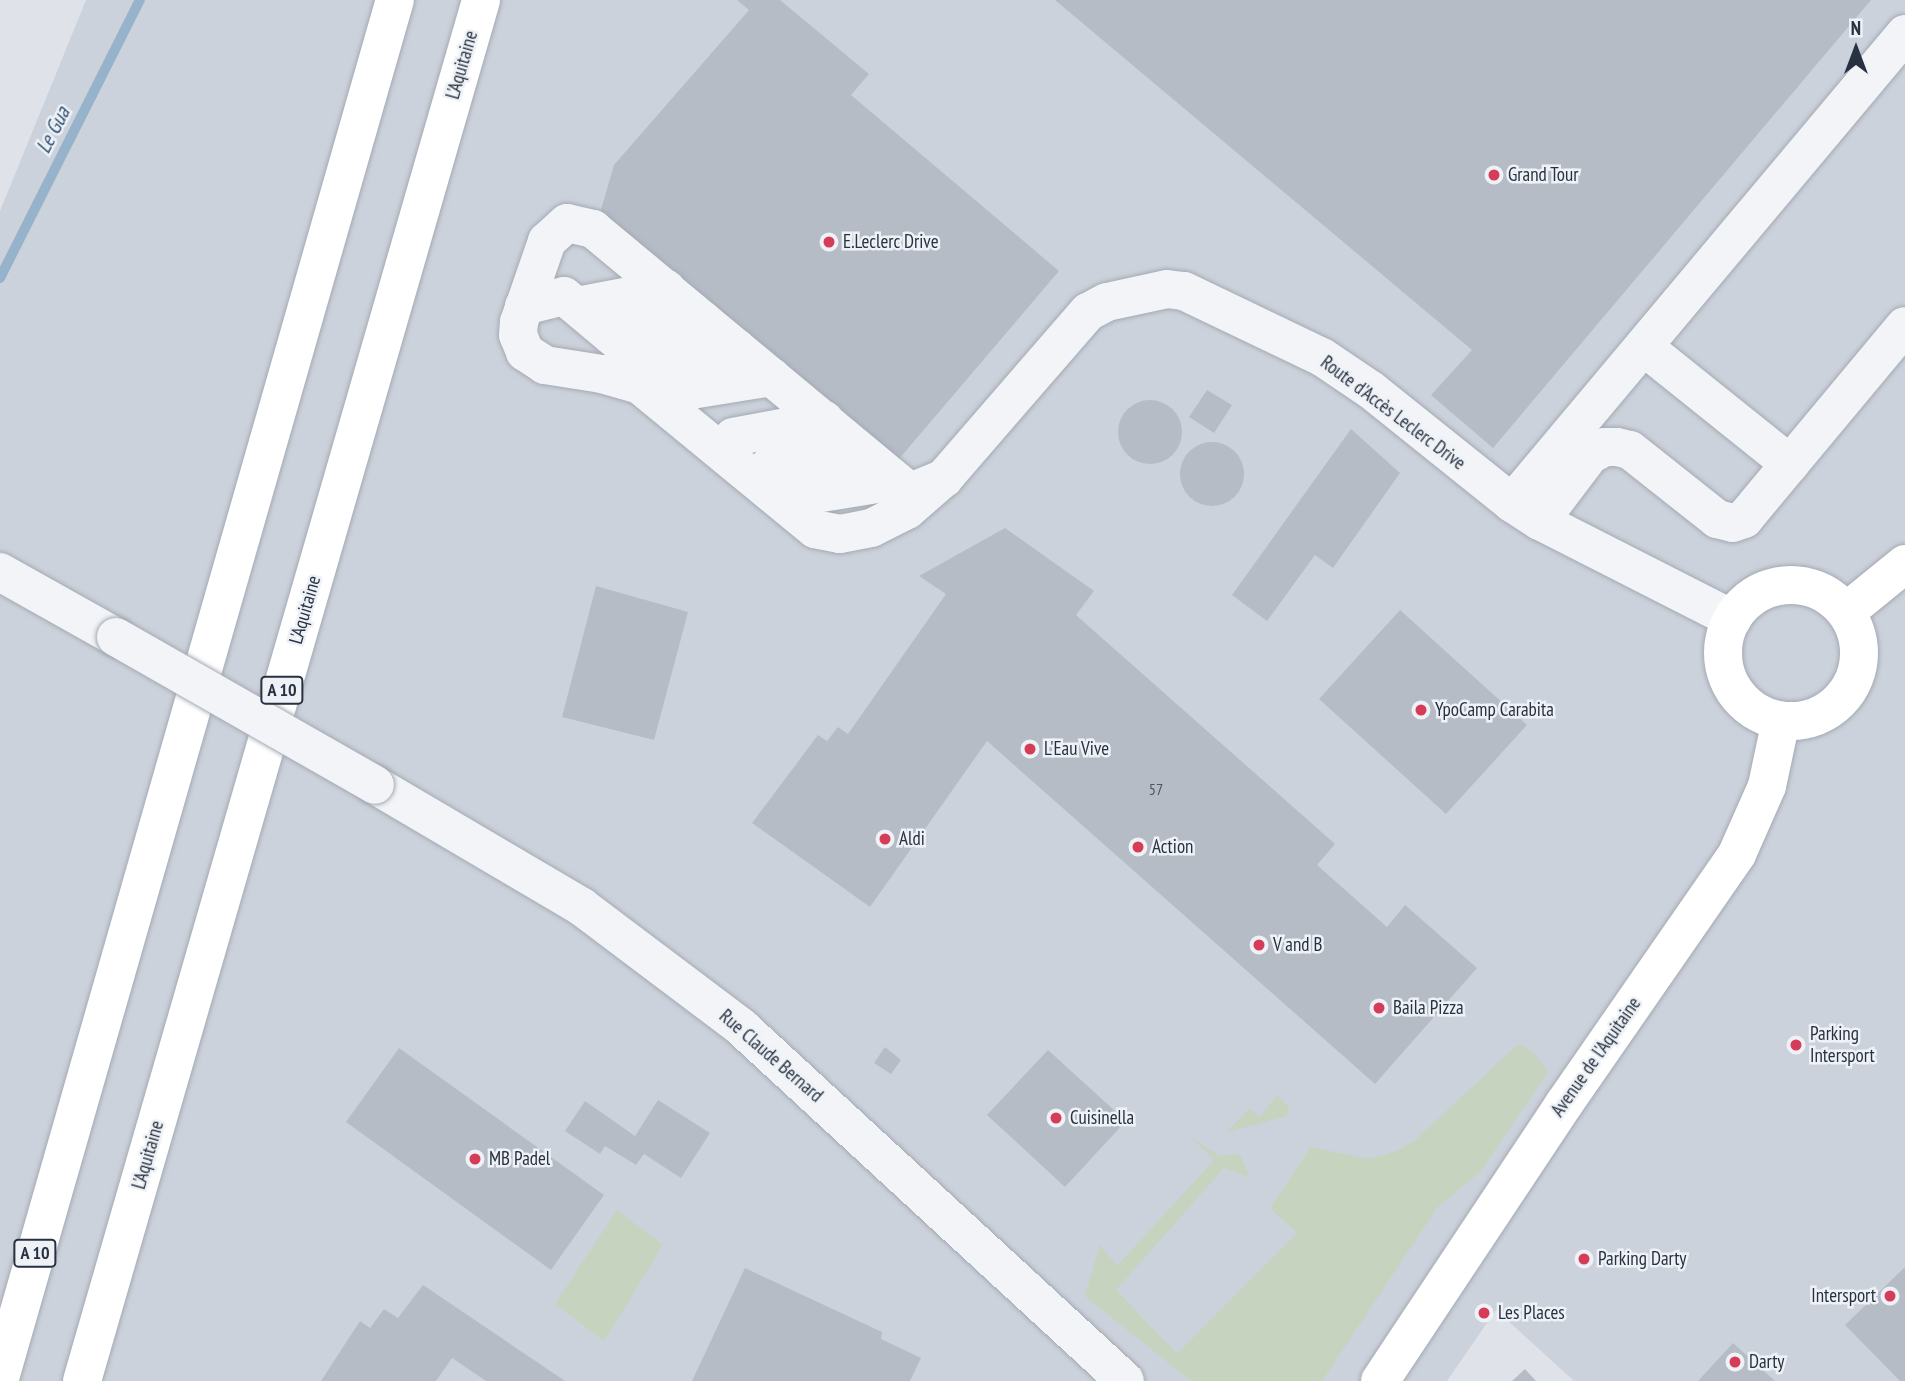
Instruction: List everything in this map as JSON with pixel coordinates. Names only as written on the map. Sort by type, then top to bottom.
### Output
[{"type":"main road","name":"A 10","points":[[0,1378],[395,0]]},
{"type":"main road","name":"L'Aquitaine","points":[[82,1381],[481,0]]},
{"type":"main road","points":[[1846,612],[1905,564]]},
{"type":"main road","points":[[1787,584],[1810,587],[1830,596],[1846,612],[1857,632],[1860,655],[1856,678],[1844,697],[1825,712],[1804,720],[1781,720],[1760,713],[1742,700],[1729,682],[1723,661],[1724,639],[1732,619],[1756,595],[1787,584]]},
{"type":"main road","name":"Avenue de l'Aquitaine","points":[[1380,1381],[1563,1104],[1737,854],[1767,786],[1781,720]]},
{"type":"street","points":[[1526,512],[1644,347],[1905,34]]},
{"type":"street","name":"Route d'Accès Leclerc Drive","points":[[779,384],[593,229],[567,223],[547,241],[524,306],[518,335],[520,344],[533,360],[558,368],[616,377],[640,385],[815,529],[840,534],[871,528],[907,510],[944,478],[1088,313],[1107,302],[1167,289],[1184,291],[1322,357],[1371,390],[1526,512],[1732,619]]},
{"type":"street","points":[[524,306],[564,296],[803,496],[779,384]]},
{"type":"street","points":[[1526,512],[1590,455],[1605,447],[1630,450],[1717,520],[1733,523],[1744,520],[1905,326]]},
{"type":"street","points":[[1644,347],[1790,464]]},
{"type":"street","points":[[679,392],[779,384]]},
{"type":"street","points":[[679,392],[779,384]]},
{"type":"street","points":[[679,392],[779,384]]},
{"type":"street","points":[[679,392],[779,384],[910,492],[944,478]]},
{"type":"street","name":"Rue Claude Bernard","points":[[0,572],[375,785],[582,907],[741,1027],[1125,1381]]},
{"type":"shaded area","points":[[86,0],[1905,0],[1905,1381],[1574,1381],[1496,1310],[1447,1381],[0,1381],[0,211]]},
{"type":"green space","points":[[1522,1045],[1535,1054],[1548,1072],[1480,1172],[1437,1208],[1322,1381],[1191,1381],[1085,1296],[1100,1245],[1117,1266],[1214,1160],[1193,1139],[1220,1156],[1240,1154],[1249,1177],[1224,1168],[1116,1290],[1177,1354],[1297,1233],[1270,1208],[1311,1147],[1368,1159],[1397,1151],[1414,1141],[1516,1046]]},
{"type":"green space","points":[[1277,1095],[1289,1107],[1287,1116],[1227,1132],[1249,1109],[1260,1117]]},
{"type":"green space","points":[[617,1210],[663,1245],[604,1341],[555,1304]]},
{"type":"building","name":"E.Leclerc Drive","points":[[737,0],[780,0],[869,74],[851,95],[1059,271],[893,466],[600,213],[614,165],[749,10]]},
{"type":"building","name":"Grand Tour","points":[[1055,0],[1871,0],[1493,448],[1431,395],[1472,350]]},
{"type":"building","points":[[1207,390],[1232,405],[1214,433],[1189,417]]},
{"type":"building","points":[[1144,400],[1156,400],[1173,409],[1180,420],[1180,444],[1173,455],[1156,464],[1144,464],[1132,459],[1123,450],[1118,438],[1118,426],[1123,414],[1132,405]]},
{"type":"building","points":[[1351,429],[1400,473],[1333,568],[1315,555],[1267,621],[1232,595]]},
{"type":"building","points":[[1206,442],[1218,442],[1235,451],[1242,462],[1242,486],[1235,497],[1218,506],[1206,506],[1194,501],[1185,492],[1180,480],[1180,468],[1185,456],[1194,447]]},
{"type":"building","points":[[1005,528],[1094,591],[1076,615],[1335,844],[1317,865],[1387,927],[1405,905],[1477,968],[1375,1084],[987,741],[870,907],[752,823],[818,735],[827,741],[838,727],[848,734],[946,594],[919,576]]},
{"type":"building","points":[[596,586],[688,612],[654,740],[562,717]]},
{"type":"building","points":[[1400,610],[1527,725],[1446,814],[1319,699]]},
{"type":"building","points":[[885,1047],[901,1060],[891,1074],[874,1063]]},
{"type":"building","name":"MB Padel","points":[[399,1048],[604,1195],[551,1270],[346,1122]]},
{"type":"building","name":"Cuisinella","points":[[1048,1050],[1126,1121],[1065,1187],[987,1115]]},
{"type":"building","points":[[658,1100],[710,1133],[681,1178],[644,1154],[636,1165],[605,1146],[600,1154],[565,1131],[585,1101],[635,1136]]},
{"type":"building","name":"Intersport","points":[[1905,1267],[1905,1381],[1900,1381],[1845,1325]]},
{"type":"building","points":[[745,1268],[882,1332],[881,1339],[921,1358],[910,1381],[692,1381]]},
{"type":"building","points":[[423,1285],[565,1381],[486,1381],[452,1358],[436,1381],[321,1381],[360,1321],[370,1328],[384,1309],[398,1318]]},
{"type":"building","name":"Darty","points":[[1733,1343],[1775,1381],[1698,1381]]},
{"type":"building","points":[[1525,1369],[1536,1381],[1512,1381]]},
{"type":"waterway","name":"Le Gua","points":[[0,278],[140,0]]},
{"type":"place","name":"Grand Tour","points":[[1494,175]]},
{"type":"place","name":"E.Leclerc Drive","points":[[829,242]]},
{"type":"place","name":"YpoCamp Carabita","points":[[1421,710]]},
{"type":"place","name":"L'Eau Vive","points":[[1030,749]]},
{"type":"place","name":"Aldi","points":[[885,839]]},
{"type":"place","name":"Action","points":[[1138,847]]},
{"type":"place","name":"V and B","points":[[1259,945]]},
{"type":"place","name":"Baila Pizza","points":[[1379,1008]]},
{"type":"place","name":"Parking Intersport","points":[[1796,1045]]},
{"type":"place","name":"Cuisinella","points":[[1056,1118]]},
{"type":"place","name":"MB Padel","points":[[475,1159]]},
{"type":"place","name":"Parking Darty","points":[[1584,1259]]},
{"type":"place","name":"Intersport","points":[[1890,1296]]},
{"type":"place","name":"Les Places","points":[[1484,1313]]},
{"type":"place","name":"Darty","points":[[1735,1362]]}]
